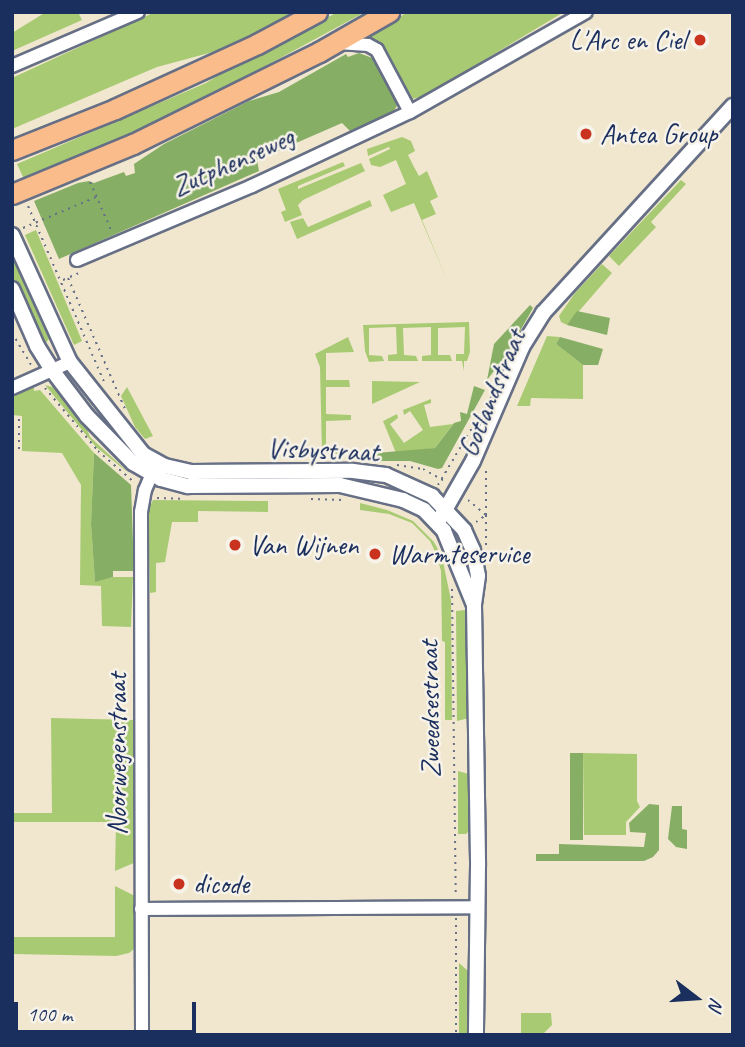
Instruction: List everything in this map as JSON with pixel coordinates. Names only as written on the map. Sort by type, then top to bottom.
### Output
[{"type":"main road","points":[[12,150],[221,61],[317,12]]},
{"type":"main road","name":"Zutphenseweg","points":[[17,192],[133,144],[327,47],[389,12]]},
{"type":"street","points":[[12,66],[138,12]]},
{"type":"street","name":"Zutphenseweg","points":[[77,260],[410,112],[586,12]]},
{"type":"street","points":[[327,47],[359,43],[377,50],[410,112]]},
{"type":"street","name":"Gotlandstraat","points":[[437,522],[447,510],[473,461],[522,347],[537,321],[559,292],[733,106]]},
{"type":"street","name":"Gotlandstraat","points":[[705,138],[733,113]]},
{"type":"street","points":[[18,231],[70,362],[154,469]]},
{"type":"street","points":[[12,289],[37,346],[52,370],[102,433],[133,463],[154,469]]},
{"type":"street","points":[[12,388],[70,362]]},
{"type":"street","name":"Visbystraat","points":[[154,469],[191,472],[376,473],[405,481],[432,496],[464,530],[477,564],[478,592],[474,606]]},
{"type":"street","name":"Visbystraat","points":[[154,469],[188,486],[329,485],[360,488],[403,500],[424,510],[449,539],[474,606]]},
{"type":"street","name":"Noorwegenstraat","points":[[142,1035],[141,512],[145,491],[154,469]]},
{"type":"street","name":"Zweedsestraat","points":[[474,606],[477,907],[475,1035]]},
{"type":"street","points":[[141,909],[477,907]]},
{"type":"path","points":[[90,181],[118,244]]},
{"type":"path","points":[[17,192],[35,222],[62,281],[86,343]]},
{"type":"path","points":[[18,231],[96,197]]},
{"type":"path","points":[[62,281],[68,278],[125,409]]},
{"type":"path","points":[[12,333],[37,376]]},
{"type":"path","points":[[12,419],[19,419],[19,454]]},
{"type":"path","name":"Gotlandstraat","points":[[432,496],[474,425]]},
{"type":"path","name":"Gotlandstraat","points":[[486,466],[486,514]]},
{"type":"path","points":[[145,491],[156,498],[181,499]]},
{"type":"path","name":"Visbystraat","points":[[299,499],[353,501]]},
{"type":"path","name":"Zweedsestraat","points":[[451,580],[457,1035]]},
{"type":"green space","points":[[46,12],[78,12],[82,20],[12,51],[12,33]]},
{"type":"green space","points":[[155,12],[303,12],[235,46],[157,67],[12,129],[12,78]]},
{"type":"green space","points":[[338,12],[365,12],[170,118],[25,181],[17,164],[206,83],[243,60]]},
{"type":"green space","points":[[408,12],[564,12],[424,96],[412,99],[361,39]]},
{"type":"green space","points":[[359,53],[375,59],[399,102],[394,111],[350,131],[342,123],[257,160],[259,171],[59,259],[34,201],[78,183],[94,183],[124,172],[126,176],[135,173],[134,164],[164,144],[249,101],[279,92],[346,54],[348,57]]},
{"type":"green space","points":[[402,137],[411,141],[415,151],[408,155],[419,176],[427,171],[438,197],[430,201],[436,214],[422,220],[448,282],[414,203],[391,212],[383,195],[406,184],[396,160],[380,167],[371,165],[369,159],[390,149],[389,147],[368,156],[367,149]]},
{"type":"green space","points":[[343,162],[345,166],[298,186],[298,189],[361,163],[365,171],[303,200],[298,205],[302,215],[285,222],[281,212],[286,210],[278,189]]},
{"type":"green space","points":[[681,180],[686,184],[651,222],[656,227],[619,266],[609,256]]},
{"type":"green space","points":[[370,200],[372,206],[297,239],[290,222],[303,218],[308,227]]},
{"type":"green space","points":[[36,230],[82,341],[74,345],[25,235]]},
{"type":"green space","points":[[12,255],[49,339],[45,344],[42,344],[20,300],[12,276]]},
{"type":"green space","points":[[602,264],[612,273],[567,325],[561,322],[559,316],[575,293]]},
{"type":"green space","points":[[530,305],[533,308],[507,354],[487,380],[494,344]]},
{"type":"green space","points":[[577,311],[610,318],[607,335],[567,325]]},
{"type":"green space","points":[[469,322],[470,352],[467,361],[464,361],[464,371],[462,361],[456,361],[456,354],[464,354],[465,327],[438,328],[438,355],[450,355],[452,361],[422,361],[422,356],[431,355],[431,327],[403,328],[404,355],[416,356],[418,361],[388,361],[388,355],[397,354],[396,327],[369,328],[369,355],[382,356],[384,361],[369,362],[365,351],[363,325]]},
{"type":"green space","points":[[547,336],[560,337],[556,344],[583,365],[583,399],[531,398],[530,406],[517,406]]},
{"type":"green space","points":[[348,337],[354,352],[326,353],[326,380],[349,380],[350,387],[326,387],[326,414],[351,415],[351,420],[326,421],[326,449],[346,449],[346,454],[322,454],[320,367],[315,354]]},
{"type":"green space","points":[[560,337],[603,349],[598,365],[583,365],[556,344]]},
{"type":"green space","points":[[372,381],[420,382],[372,404]]},
{"type":"green space","points":[[45,385],[60,389],[82,416],[90,437],[130,474],[96,447]]},
{"type":"green space","points":[[474,386],[485,390],[442,468],[410,461],[376,461],[376,453],[435,448],[454,423],[461,421],[460,412],[467,414]]},
{"type":"green space","points":[[34,387],[34,391],[40,390],[94,453],[91,524],[95,581],[133,577],[131,627],[102,626],[101,586],[80,585],[81,485],[62,453],[22,451],[22,416],[12,415],[12,394]]},
{"type":"green space","points":[[127,387],[153,436],[145,439],[135,427],[121,396]]},
{"type":"green space","points":[[431,399],[431,403],[424,405],[430,427],[453,424],[435,448],[396,453],[383,421],[397,414],[398,418],[390,424],[404,443],[423,430],[410,411],[404,415],[403,410]]},
{"type":"green space","points":[[94,453],[131,485],[134,571],[113,571],[113,577],[95,582],[91,524]]},
{"type":"green space","points":[[153,500],[268,501],[268,512],[198,511],[198,522],[172,522],[165,562],[156,563],[156,592],[150,593],[148,510]]},
{"type":"green space","points":[[360,503],[413,521],[434,542],[442,557],[451,600],[452,720],[445,720],[445,642],[442,641],[441,571],[436,553],[430,541],[412,523],[389,514],[360,510]]},
{"type":"green space","points":[[465,610],[471,664],[469,718],[457,721],[456,611]]},
{"type":"green space","points":[[51,718],[133,720],[136,862],[115,871],[116,822],[12,822],[12,813],[52,813]]},
{"type":"green space","points":[[570,753],[583,753],[583,840],[570,840]]},
{"type":"green space","points":[[583,753],[637,754],[637,801],[640,807],[626,822],[626,835],[584,835]]},
{"type":"green space","points":[[458,771],[472,775],[472,828],[466,834],[458,834]]},
{"type":"green space","points":[[649,804],[659,805],[659,850],[653,857],[644,861],[536,861],[536,854],[559,854],[559,844],[644,847],[646,833],[630,832],[629,823]]},
{"type":"green space","points":[[672,806],[682,806],[682,829],[687,830],[687,849],[676,847],[668,839]]},
{"type":"green space","points":[[115,886],[135,896],[135,948],[129,953],[116,956],[12,954],[12,937],[115,937]]},
{"type":"green space","points":[[459,963],[467,970],[472,982],[472,1035],[459,1035]]},
{"type":"green space","points":[[521,1013],[551,1013],[552,1025],[542,1035],[521,1035]]},
{"type":"place","name":"L'Arc en Ciel","points":[[700,40]]},
{"type":"place","name":"Antea Group","points":[[586,134]]},
{"type":"place","name":"Van Wijnen","points":[[235,545]]},
{"type":"place","name":"Warmteservice","points":[[375,554]]},
{"type":"place","name":"dicode","points":[[179,884]]}]
